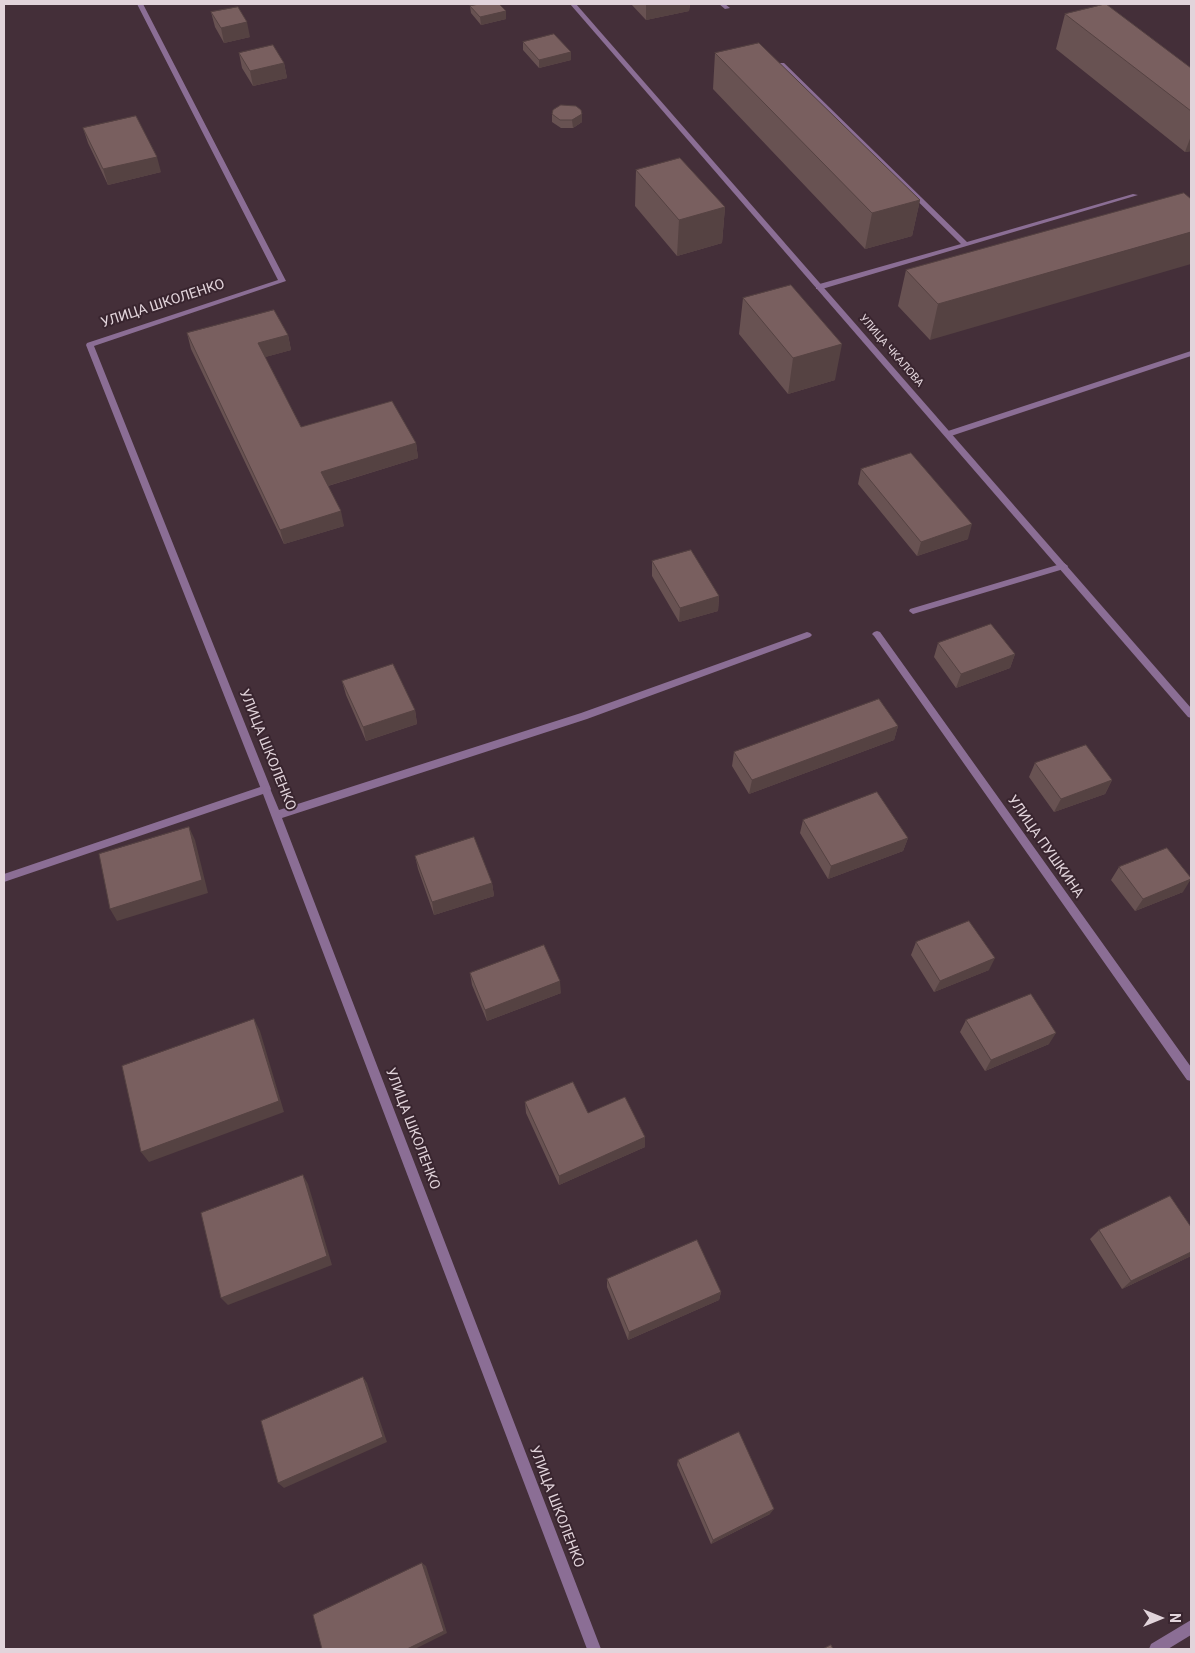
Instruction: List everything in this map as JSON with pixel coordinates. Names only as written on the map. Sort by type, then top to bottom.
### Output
[{"type":"street","name":"УЛИЦА ШКОЛЕНКО","points":[[140,4],[282,281],[90,345],[277,815],[594,1649]]},
{"type":"street","name":"УЛИЦА ЧКАЛОВА","points":[[573,4],[1191,714]]},
{"type":"street","points":[[782,64],[965,244]]},
{"type":"street","points":[[819,287],[1135,195]]},
{"type":"street","points":[[948,434],[1191,353]]},
{"type":"street","points":[[913,611],[1064,566]]},
{"type":"street","name":"УЛИЦА ПУШКИНА","points":[[877,634],[1191,1076]]},
{"type":"street","points":[[277,815],[584,716],[807,635]]},
{"type":"street","points":[[4,878],[266,789]]},
{"type":"street","points":[[1156,1649],[1191,1627]]},
{"type":"building","points":[[499,4],[506,11],[480,17],[470,6]]},
{"type":"building","points":[[1106,4],[1191,68],[1191,111],[1065,14]]},
{"type":"building","points":[[238,7],[247,22],[221,28],[211,12]]},
{"type":"building","points":[[554,34],[571,52],[539,60],[523,42]]},
{"type":"building","points":[[759,43],[920,200],[872,213],[715,53]]},
{"type":"building","points":[[273,45],[284,63],[250,71],[239,53]]},
{"type":"building","points":[[561,105],[576,106],[581,110],[582,114],[572,120],[560,120],[552,114],[553,110]]},
{"type":"building","points":[[136,116],[157,157],[103,169],[83,128]]},
{"type":"building","points":[[680,158],[725,207],[679,220],[636,170]]},
{"type":"building","points":[[1184,193],[1191,199],[1191,232],[938,304],[906,270]]},
{"type":"building","points":[[791,285],[842,344],[793,358],[743,298]]},
{"type":"building","points":[[274,310],[288,335],[258,343],[301,427],[392,401],[416,443],[321,472],[341,511],[280,530],[187,333]]},
{"type":"building","points":[[911,453],[972,524],[921,542],[861,469]]},
{"type":"building","points":[[691,550],[719,596],[680,608],[652,561]]},
{"type":"building","points":[[991,624],[1015,654],[961,674],[938,643]]},
{"type":"building","points":[[393,664],[415,710],[363,727],[342,681]]},
{"type":"building","points":[[879,699],[898,726],[752,780],[734,752]]},
{"type":"building","points":[[1086,745],[1112,780],[1061,799],[1035,763]]},
{"type":"building","points":[[877,792],[908,838],[831,866],[803,820]]},
{"type":"building","points":[[189,827],[202,880],[110,909],[99,854]]},
{"type":"building","points":[[474,837],[492,883],[432,902],[415,856]]},
{"type":"building","points":[[1167,848],[1191,879],[1143,899],[1119,867]]},
{"type":"building","points":[[969,921],[995,958],[940,981],[916,942]]},
{"type":"building","points":[[544,945],[560,981],[485,1010],[470,973]]},
{"type":"building","points":[[1031,994],[1056,1033],[991,1060],[966,1020]]},
{"type":"building","points":[[254,1019],[279,1101],[141,1152],[122,1066]]},
{"type":"building","points":[[573,1082],[588,1113],[625,1097],[645,1137],[559,1176],[525,1102]]},
{"type":"building","points":[[303,1175],[327,1256],[221,1298],[201,1213]]},
{"type":"building","points":[[1170,1196],[1191,1227],[1191,1252],[1131,1281],[1099,1230]]},
{"type":"building","points":[[697,1240],[721,1292],[629,1332],[607,1279]]},
{"type":"building","points":[[363,1377],[383,1437],[278,1483],[261,1421]]},
{"type":"building","points":[[739,1432],[774,1509],[713,1540],[678,1460]]},
{"type":"building","points":[[422,1563],[444,1631],[407,1649],[322,1649],[313,1615]]},
{"type":"building","points":[[831,1645],[833,1649],[823,1649]]}]
